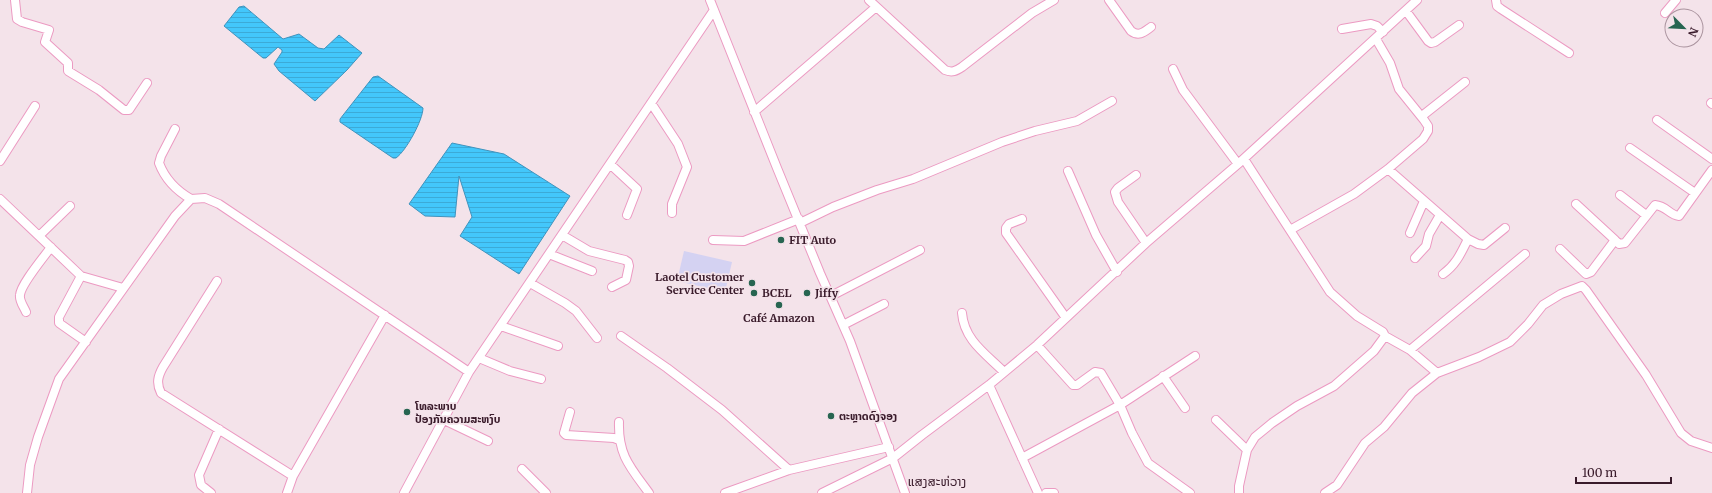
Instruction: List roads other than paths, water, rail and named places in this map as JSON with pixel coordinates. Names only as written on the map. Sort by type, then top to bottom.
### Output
[{"type":"street","points":[[15,0],[18,19],[22,22],[49,30],[45,42],[68,63],[68,71],[93,86],[124,110],[129,110],[147,83]]},
{"type":"street","points":[[710,0],[820,274],[843,325],[905,493]]},
{"type":"street","points":[[869,0],[933,60],[950,72],[958,69],[1032,14],[1054,0]]},
{"type":"street","points":[[1109,0],[1131,32],[1140,34],[1151,27]]},
{"type":"street","points":[[822,493],[893,458],[922,434],[989,385],[1038,345],[1146,243],[1241,162],[1417,0]]},
{"type":"street","points":[[1496,0],[1496,4],[1501,9],[1569,53]]},
{"type":"street","points":[[1670,8],[1676,0]]},
{"type":"street","points":[[754,112],[876,7]]},
{"type":"street","points":[[404,493],[469,372],[714,10]]},
{"type":"street","points":[[1406,11],[1431,43],[1435,42],[1459,25]]},
{"type":"street","points":[[1342,29],[1371,24],[1377,26],[1383,32]]},
{"type":"street","points":[[1290,230],[1354,194],[1388,169],[1423,139],[1428,131],[1428,126],[1422,116],[1399,89],[1390,63],[1376,39]]},
{"type":"street","points":[[1173,69],[1183,90],[1241,162],[1290,230],[1330,292],[1357,316],[1383,332],[1385,336],[1410,350],[1437,373]]},
{"type":"street","points":[[1422,116],[1465,82]]},
{"type":"street","points":[[713,240],[741,241],[799,221],[877,190],[913,179],[1002,142],[1035,131],[1077,121],[1112,101]]},
{"type":"street","points":[[651,103],[678,144],[687,167],[672,204],[672,213]]},
{"type":"street","points":[[0,160],[35,106]]},
{"type":"street","points":[[1657,120],[1712,159]]},
{"type":"street","points":[[175,129],[159,163],[163,172],[179,192],[191,199],[205,198],[219,204],[469,372]]},
{"type":"street","points":[[1630,148],[1695,193]]},
{"type":"street","points":[[610,164],[637,189],[627,215]]},
{"type":"street","points":[[1388,169],[1468,239],[1484,245],[1505,228]]},
{"type":"street","points":[[1576,204],[1619,244],[1625,243],[1654,205],[1662,206],[1674,215],[1679,216],[1712,170]]},
{"type":"street","points":[[1068,171],[1096,235],[1117,272]]},
{"type":"street","points":[[1136,175],[1118,188],[1115,192],[1118,202],[1146,243]]},
{"type":"street","points":[[1620,195],[1646,214]]},
{"type":"street","points":[[0,199],[81,276],[123,288]]},
{"type":"street","points":[[26,493],[30,465],[56,386],[123,288],[175,216],[191,199]]},
{"type":"street","points":[[1410,233],[1424,201]]},
{"type":"street","points":[[39,236],[70,206]]},
{"type":"street","points":[[1415,258],[1426,246],[1429,234],[1440,215]]},
{"type":"street","points":[[1022,219],[1009,224],[1006,228],[1006,233],[1066,318]]},
{"type":"street","points":[[562,235],[588,251],[628,262],[629,266],[626,280],[612,287]]},
{"type":"street","points":[[1443,274],[1450,270],[1458,260],[1468,239]]},
{"type":"street","points":[[1560,249],[1586,274],[1591,272],[1615,240]]},
{"type":"street","points":[[26,312],[20,299],[20,292],[51,248]]},
{"type":"street","points":[[831,296],[920,250]]},
{"type":"street","points":[[549,254],[592,272]]},
{"type":"street","points":[[1410,350],[1525,254]]},
{"type":"street","points":[[81,276],[59,317],[59,323],[86,342]]},
{"type":"street","points":[[217,282],[163,367],[158,377],[158,386],[161,393],[293,476]]},
{"type":"street","points":[[530,283],[576,311],[597,338]]},
{"type":"street","points":[[1325,493],[1339,489],[1365,443],[1384,427],[1412,393],[1437,373],[1479,357],[1510,342],[1528,324],[1543,305],[1561,294],[1582,286],[1646,375],[1681,433],[1691,440],[1712,448]]},
{"type":"street","points":[[843,325],[884,304]]},
{"type":"street","points":[[962,313],[964,328],[970,338],[1004,372]]},
{"type":"street","points":[[287,493],[293,476],[385,315]]},
{"type":"street","points":[[501,326],[558,346]]},
{"type":"street","points":[[620,336],[667,368],[722,410],[789,470]]},
{"type":"street","points":[[1239,493],[1239,486],[1247,450],[1255,437],[1272,423],[1334,386],[1374,351],[1385,336]]},
{"type":"street","points":[[1038,345],[1073,385],[1077,385],[1095,372],[1101,373],[1120,405],[1148,463],[1190,493]]},
{"type":"street","points":[[1022,458],[1120,405],[1195,356]]},
{"type":"street","points":[[479,358],[510,371],[540,379]]},
{"type":"street","points":[[1163,376],[1185,408]]},
{"type":"street","points":[[989,385],[1038,493]]},
{"type":"street","points":[[570,412],[564,429],[564,433],[566,435],[614,438],[619,440]]},
{"type":"street","points":[[444,420],[488,441]]},
{"type":"street","points":[[1216,420],[1247,450]]},
{"type":"street","points":[[619,422],[619,440],[625,459],[649,493]]},
{"type":"street","points":[[211,493],[201,485],[199,475],[219,429]]},
{"type":"street","points":[[725,493],[789,470],[889,447]]},
{"type":"street","points":[[522,469],[546,493]]},
{"type":"street","points":[[1046,493],[1054,493]]},
{"type":"water","points":[[244,6],[283,39],[299,34],[318,48],[324,49],[339,35],[362,53],[315,101],[279,71],[274,64],[282,50],[278,47],[266,58],[263,58],[224,26],[239,7]]},
{"type":"water","points":[[378,76],[423,108],[420,120],[413,135],[396,158],[393,158],[340,122],[340,119],[373,77]]},
{"type":"water","points":[[452,143],[504,154],[570,196],[519,274],[460,236],[472,217],[459,176],[455,217],[425,216],[409,204]]},
{"type":"place","name":"FIT Auto","points":[[781,240]]},
{"type":"place","name":"Laotel Customer Service Center","points":[[752,283]]},
{"type":"place","name":"BCEL","points":[[754,293]]},
{"type":"place","name":"Jiffy","points":[[807,293]]},
{"type":"place","name":"Café Amazon","points":[[779,305]]},
{"type":"place","name":"ໂທລະພາບ ປ້ອງກັນຄວາມສະຫງົບ","points":[[407,412]]},
{"type":"place","name":"ຕະຫຼາດດົງຈອງ","points":[[831,416]]},
{"type":"district","name":"ແສງສະຫ່ວາງ","points":[[937,481]]}]
